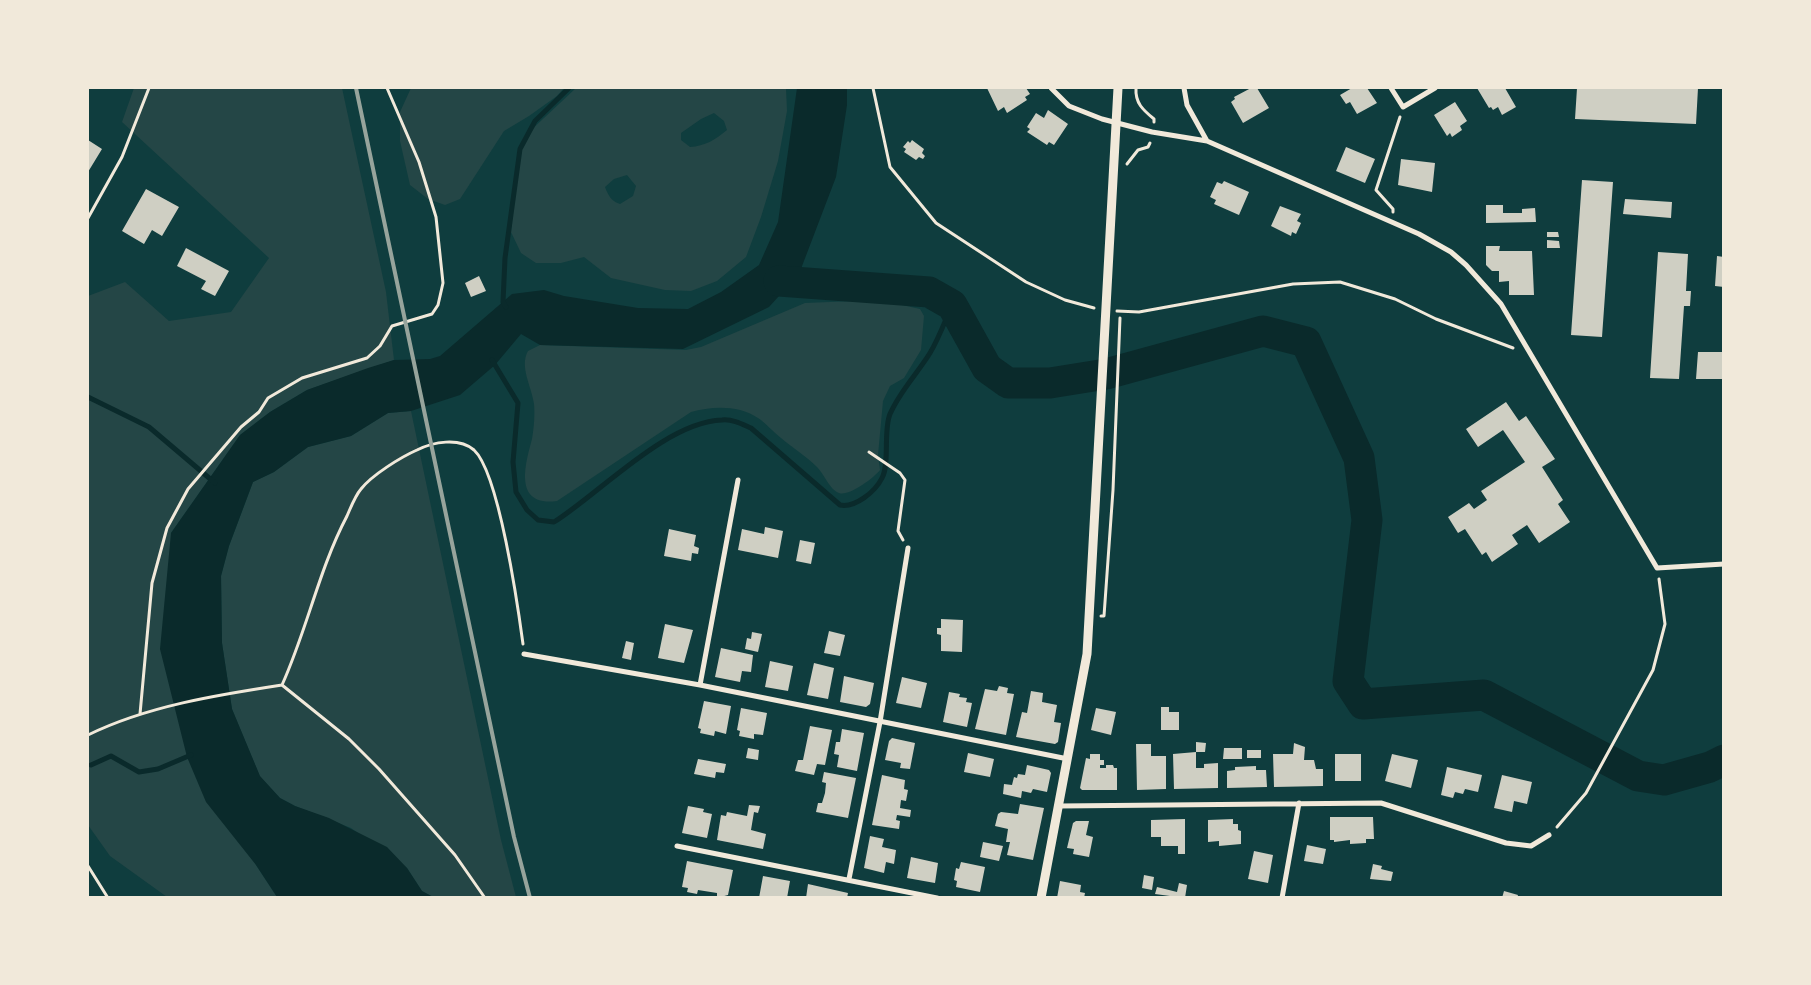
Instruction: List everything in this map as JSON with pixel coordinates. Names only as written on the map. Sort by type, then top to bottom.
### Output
[{"type":"street","points":[[1051,88],[1069,106],[1152,132],[1207,141],[1435,242],[1466,265],[1500,304],[1657,568],[1724,564]]},
{"type":"street","points":[[1041,898],[1087,654],[1118,88]]},
{"type":"street","points":[[1184,88],[1188,105],[1207,141]]},
{"type":"street","points":[[1391,88],[1404,107],[1435,88]]},
{"type":"street","points":[[700,685],[738,480]]},
{"type":"street","points":[[849,879],[880,722],[908,548]]},
{"type":"street","points":[[524,654],[700,685],[1068,759]]},
{"type":"street","points":[[1282,898],[1298,803]]},
{"type":"street","points":[[1059,806],[1381,803],[1506,844],[1531,846],[1549,835]]},
{"type":"street","points":[[677,846],[937,898]]},
{"type":"path","points":[[88,218],[122,157],[149,88]]},
{"type":"path","points":[[140,714],[152,583],[168,528],[188,489],[241,427],[259,412],[268,398],[302,378],[367,358],[380,346],[392,326],[432,314],[438,305],[442,283],[436,217],[418,162],[387,88]]},
{"type":"path","points":[[873,88],[890,167],[936,223],[1041,290],[1065,300],[1100,309]]},
{"type":"path","points":[[1136,88],[1136,99],[1143,110],[1154,119]]},
{"type":"path","points":[[1393,222],[1393,209],[1376,190],[1404,107]]},
{"type":"path","points":[[1126,174],[1127,165],[1131,157],[1138,150],[1148,147]]},
{"type":"path","points":[[1110,310],[1130,313],[1293,284],[1340,282],[1395,299],[1436,319],[1531,354]]},
{"type":"path","points":[[1089,619],[1104,616],[1121,307]]},
{"type":"path","points":[[282,685],[297,652],[334,541],[361,488],[401,457],[426,445],[455,442],[474,450],[488,475],[513,571],[524,654]]},
{"type":"path","points":[[869,452],[895,469],[904,480],[898,532],[908,548]]},
{"type":"path","points":[[1549,835],[1586,793],[1653,670],[1665,624],[1657,568]]},
{"type":"path","points":[[88,735],[140,714],[282,685],[349,739],[379,769],[455,855],[485,898]]},
{"type":"path","points":[[88,866],[108,898]]},
{"type":"shaded area","points":[[134,88],[342,88],[386,292],[394,360],[307,390],[270,412],[240,435],[171,533],[256,865],[277,897],[167,897],[110,856],[88,825],[88,296],[125,282],[169,321],[231,312],[269,258],[122,122]]},
{"type":"shaded area","points":[[411,88],[564,88],[557,96],[504,131],[460,199],[445,205],[428,199],[410,185],[400,141],[400,112]]},
{"type":"shaded area","points":[[576,88],[786,88],[787,111],[778,161],[761,217],[746,257],[717,281],[691,291],[665,290],[611,278],[584,257],[561,263],[536,263],[521,253],[511,232],[517,162],[528,133]],"holes":[[[714,113],[724,121],[727,130],[705,144],[690,147],[681,140],[681,133],[701,119]],[[627,175],[636,186],[633,196],[620,204],[610,197],[605,187],[614,179]]]},
{"type":"shaded area","points":[[797,88],[847,88],[847,105],[836,177],[799,274],[769,307],[683,349],[540,345],[521,334],[495,365],[460,395],[411,411],[388,413],[351,436],[308,447],[274,472],[253,482],[229,546],[221,576],[222,643],[232,709],[260,776],[280,798],[295,806],[329,818],[387,847],[407,868],[422,891],[433,897],[277,897],[256,865],[206,802],[187,757],[160,649],[171,533],[240,435],[270,412],[307,390],[368,368],[394,360],[430,359],[440,356],[512,294],[544,290],[564,296],[638,308],[688,309],[721,292],[759,265],[778,222]]},
{"type":"shaded area","points":[[880,300],[920,309],[924,316],[921,350],[904,378],[890,386],[883,401],[878,455],[880,470],[867,482],[854,490],[843,493],[836,491],[813,463],[758,418],[734,409],[716,408],[691,412],[557,501],[543,501],[533,497],[528,490],[525,481],[525,470],[533,435],[534,404],[525,370],[528,351],[540,345],[686,350],[701,347],[805,303]]},
{"type":"shaded area","points":[[411,411],[501,840],[516,897],[433,897],[422,891],[407,868],[351,828],[295,806],[280,798],[260,777],[232,709],[222,643],[221,576],[229,546],[253,482],[274,472],[308,447],[351,436],[388,413]]},
{"type":"building","points":[[987,88],[1026,88],[1030,94],[1025,97],[1027,100],[1007,113],[1004,107],[998,111]]},
{"type":"building","points":[[1251,88],[1257,88],[1269,108],[1243,123],[1231,102],[1235,99],[1234,97]]},
{"type":"building","points":[[1352,88],[1367,88],[1377,103],[1357,114],[1350,102],[1346,104],[1340,95]]},
{"type":"building","points":[[1477,88],[1505,88],[1516,107],[1502,115],[1498,107],[1493,110],[1491,107],[1489,108]]},
{"type":"building","points":[[1577,88],[1698,88],[1696,124],[1575,119]]},
{"type":"building","points":[[1455,102],[1467,121],[1460,126],[1462,130],[1452,137],[1450,133],[1447,136],[1434,115]]},
{"type":"building","points":[[1048,110],[1068,124],[1054,145],[1049,142],[1047,145],[1027,132],[1030,129],[1027,127],[1036,113],[1044,118]]},
{"type":"building","points":[[88,140],[102,149],[88,172]]},
{"type":"building","points":[[912,140],[924,149],[922,153],[925,156],[923,159],[919,157],[916,160],[904,152],[906,149],[903,147],[908,141],[910,143]]},
{"type":"building","points":[[1346,147],[1375,159],[1365,183],[1336,171]]},
{"type":"building","points":[[1401,159],[1435,163],[1432,192],[1398,185]]},
{"type":"building","points":[[1582,180],[1613,182],[1602,337],[1571,335]]},
{"type":"building","points":[[1224,181],[1249,192],[1239,215],[1214,204],[1216,200],[1210,197],[1217,182],[1222,184]]},
{"type":"building","points":[[146,189],[179,207],[162,236],[152,230],[144,244],[122,231]]},
{"type":"building","points":[[1625,199],[1672,202],[1671,218],[1623,214]]},
{"type":"building","points":[[1486,205],[1503,205],[1503,213],[1522,213],[1522,209],[1535,208],[1536,222],[1486,223]]},
{"type":"building","points":[[1280,206],[1301,214],[1297,221],[1301,223],[1296,234],[1292,232],[1291,236],[1271,226]]},
{"type":"building","points":[[1547,232],[1558,232],[1559,237],[1547,237]]},
{"type":"building","points":[[1547,240],[1559,241],[1560,248],[1547,248]]},
{"type":"building","points":[[1486,246],[1500,246],[1499,251],[1532,251],[1534,295],[1509,295],[1509,281],[1499,282],[1499,271],[1492,271],[1486,265]]},
{"type":"building","points":[[186,248],[229,271],[215,296],[201,289],[206,281],[177,266]]},
{"type":"building","points":[[1658,252],[1688,254],[1686,291],[1691,291],[1690,306],[1684,306],[1679,379],[1650,378]]},
{"type":"building","points":[[1717,256],[1724,257],[1724,287],[1715,286]]},
{"type":"building","points":[[479,276],[486,291],[471,297],[465,283]]},
{"type":"building","points":[[1698,352],[1724,352],[1724,379],[1696,379]]},
{"type":"building","points":[[1506,402],[1519,421],[1526,416],[1555,459],[1542,467],[1563,500],[1558,504],[1570,522],[1539,543],[1527,525],[1512,535],[1518,544],[1492,562],[1486,552],[1482,555],[1465,529],[1458,533],[1448,517],[1469,503],[1474,509],[1487,500],[1481,491],[1525,462],[1503,430],[1478,447],[1466,429]]},
{"type":"building","points":[[765,527],[783,531],[778,558],[738,550],[742,529],[764,534]]},
{"type":"building","points":[[669,529],[696,535],[694,546],[699,548],[698,554],[692,553],[691,561],[664,556]]},
{"type":"building","points":[[800,540],[815,543],[811,564],[796,561]]},
{"type":"building","points":[[941,619],[963,620],[962,652],[941,651],[941,635],[937,634],[937,628],[941,628]]},
{"type":"building","points":[[665,624],[693,630],[684,663],[658,658]]},
{"type":"building","points":[[829,631],[845,635],[840,656],[824,653]]},
{"type":"building","points":[[752,632],[762,634],[758,652],[745,649],[747,638],[751,639]]},
{"type":"building","points":[[626,641],[634,643],[631,660],[622,658]]},
{"type":"building","points":[[721,648],[753,655],[751,672],[742,671],[740,682],[715,677]]},
{"type":"building","points":[[770,661],[793,666],[788,691],[765,687]]},
{"type":"building","points":[[814,663],[834,668],[828,699],[807,695]]},
{"type":"building","points":[[844,676],[874,683],[870,704],[866,707],[840,702]]},
{"type":"building","points":[[902,677],[927,683],[921,708],[896,703]]},
{"type":"building","points":[[999,686],[1008,688],[1007,693],[1014,694],[1006,735],[975,729],[985,689],[997,691]]},
{"type":"building","points":[[1031,691],[1043,693],[1042,702],[1057,705],[1054,722],[1061,723],[1058,742],[1055,744],[1016,737],[1022,712],[1027,713]]},
{"type":"building","points":[[949,692],[960,694],[959,697],[967,698],[966,702],[972,703],[967,727],[943,722]]},
{"type":"building","points":[[704,701],[731,706],[726,734],[715,731],[714,736],[700,733],[701,729],[698,728]]},
{"type":"building","points":[[1161,707],[1169,707],[1169,712],[1179,712],[1179,730],[1161,730]]},
{"type":"building","points":[[741,708],[767,713],[763,735],[754,734],[754,739],[739,736],[740,731],[737,730]]},
{"type":"building","points":[[1096,708],[1116,712],[1111,735],[1091,730]]},
{"type":"building","points":[[810,726],[832,730],[825,765],[817,764],[814,775],[795,771],[798,760],[803,760]]},
{"type":"building","points":[[842,729],[864,733],[857,771],[837,767],[839,755],[834,754],[836,742],[840,742]]},
{"type":"building","points":[[892,738],[915,743],[910,769],[900,768],[901,763],[885,760],[889,741]]},
{"type":"building","points":[[1196,742],[1206,743],[1205,752],[1196,752]]},
{"type":"building","points":[[1294,743],[1305,747],[1304,760],[1314,760],[1316,769],[1323,769],[1323,786],[1274,787],[1273,754],[1293,754]]},
{"type":"building","points":[[1136,744],[1151,744],[1151,756],[1166,756],[1166,789],[1137,790]]},
{"type":"building","points":[[748,748],[759,750],[758,760],[746,758]]},
{"type":"building","points":[[1224,748],[1242,748],[1242,759],[1223,759]]},
{"type":"building","points":[[1247,750],[1261,750],[1261,758],[1247,758]]},
{"type":"building","points":[[1196,752],[1196,768],[1204,768],[1204,764],[1218,763],[1218,788],[1174,789],[1173,754]]},
{"type":"building","points":[[968,753],[994,759],[990,777],[964,772]]},
{"type":"building","points":[[1090,754],[1100,754],[1100,760],[1104,760],[1104,765],[1100,765],[1100,768],[1106,768],[1106,765],[1113,765],[1114,768],[1117,768],[1117,790],[1082,790],[1080,788],[1086,758],[1090,759]]},
{"type":"building","points":[[1335,754],[1361,754],[1361,781],[1335,781]]},
{"type":"building","points":[[1392,754],[1418,760],[1411,788],[1385,781]]},
{"type":"building","points":[[698,759],[726,764],[724,773],[716,772],[715,778],[694,774]]},
{"type":"building","points":[[1027,765],[1049,770],[1051,773],[1047,792],[1033,789],[1031,793],[1022,791],[1021,798],[1003,794],[1004,784],[1012,785],[1014,777],[1017,778],[1018,774],[1025,775]]},
{"type":"building","points":[[1256,766],[1256,770],[1266,770],[1267,787],[1227,788],[1227,771],[1235,770],[1235,767]]},
{"type":"building","points":[[1447,767],[1482,775],[1478,792],[1465,789],[1463,794],[1455,792],[1453,798],[1441,795]]},
{"type":"building","points":[[824,772],[856,778],[848,818],[816,812],[818,803],[822,803],[825,793],[826,783],[822,782]]},
{"type":"building","points":[[882,775],[905,780],[904,789],[908,790],[906,801],[901,800],[900,808],[911,810],[910,817],[897,815],[896,820],[900,821],[899,829],[872,825]]},
{"type":"building","points":[[1502,775],[1532,782],[1527,804],[1514,801],[1512,812],[1494,808]]},
{"type":"building","points":[[1020,804],[1044,808],[1033,860],[1007,855],[1010,842],[1006,842],[1008,829],[995,826],[998,814],[1001,812],[1018,814]]},
{"type":"building","points":[[749,805],[760,806],[758,813],[754,812],[751,830],[766,834],[763,849],[717,840],[721,815],[726,816],[727,812],[747,816]]},
{"type":"building","points":[[688,806],[704,809],[703,812],[712,814],[707,838],[682,833]]},
{"type":"building","points":[[1330,817],[1373,817],[1374,839],[1366,839],[1366,843],[1350,844],[1350,840],[1334,842],[1334,840],[1330,840]]},
{"type":"building","points":[[1185,819],[1185,854],[1178,854],[1178,846],[1161,846],[1161,837],[1151,837],[1151,820]]},
{"type":"building","points":[[1233,819],[1233,824],[1238,824],[1238,830],[1241,831],[1241,844],[1219,846],[1219,841],[1208,842],[1208,820]]},
{"type":"building","points":[[1076,821],[1089,821],[1086,835],[1093,837],[1089,857],[1073,854],[1074,849],[1067,848],[1073,823]]},
{"type":"building","points":[[870,836],[884,839],[882,847],[896,850],[894,864],[886,862],[884,873],[864,868]]},
{"type":"building","points":[[983,842],[1003,846],[999,861],[980,857]]},
{"type":"building","points":[[1307,845],[1326,849],[1323,864],[1304,861]]},
{"type":"building","points":[[1254,851],[1273,855],[1268,883],[1248,879]]},
{"type":"building","points":[[911,857],[938,863],[935,883],[907,878]]},
{"type":"building","points":[[687,861],[733,870],[728,895],[717,898],[717,893],[698,890],[697,894],[687,892],[688,888],[682,887]]},
{"type":"building","points":[[961,862],[985,867],[980,892],[956,887],[957,881],[954,880],[956,868],[959,869]]},
{"type":"building","points":[[1373,864],[1382,866],[1381,869],[1393,872],[1391,881],[1370,879]]},
{"type":"building","points":[[1144,875],[1154,877],[1152,890],[1142,888]]},
{"type":"building","points":[[763,876],[790,881],[787,898],[759,898]]},
{"type":"building","points":[[1060,881],[1081,885],[1080,892],[1085,893],[1084,898],[1057,898]]},
{"type":"building","points":[[1179,883],[1187,885],[1185,898],[1155,894],[1157,887],[1177,892]]},
{"type":"building","points":[[808,884],[848,893],[847,898],[806,898]]},
{"type":"building","points":[[1504,891],[1518,895],[1517,898],[1502,898]]},
{"type":"waterway","points":[[506,307],[503,302],[505,258],[520,149],[535,121],[569,88]]},
{"type":"waterway","points":[[779,281],[929,292],[952,305],[987,368],[1008,383],[1050,383],[1106,374],[1263,331],[1306,342],[1359,458],[1367,520],[1348,681],[1363,704],[1484,695],[1638,776],[1664,780],[1710,767],[1724,760]]},
{"type":"waterway","points":[[492,360],[518,403],[513,462],[516,492],[527,510],[538,520],[554,522],[656,446],[679,433],[701,424],[722,420],[734,421],[751,428],[840,505],[846,505],[864,498],[875,489],[882,478],[886,464],[887,429],[890,414],[930,353],[952,305]]},
{"type":"waterway","points":[[88,397],[149,427],[215,483]]},
{"type":"waterway","points":[[91,765],[111,756],[139,772],[158,769],[191,755]]},
{"type":"railway","points":[[356,88],[514,837],[530,898]]}]
